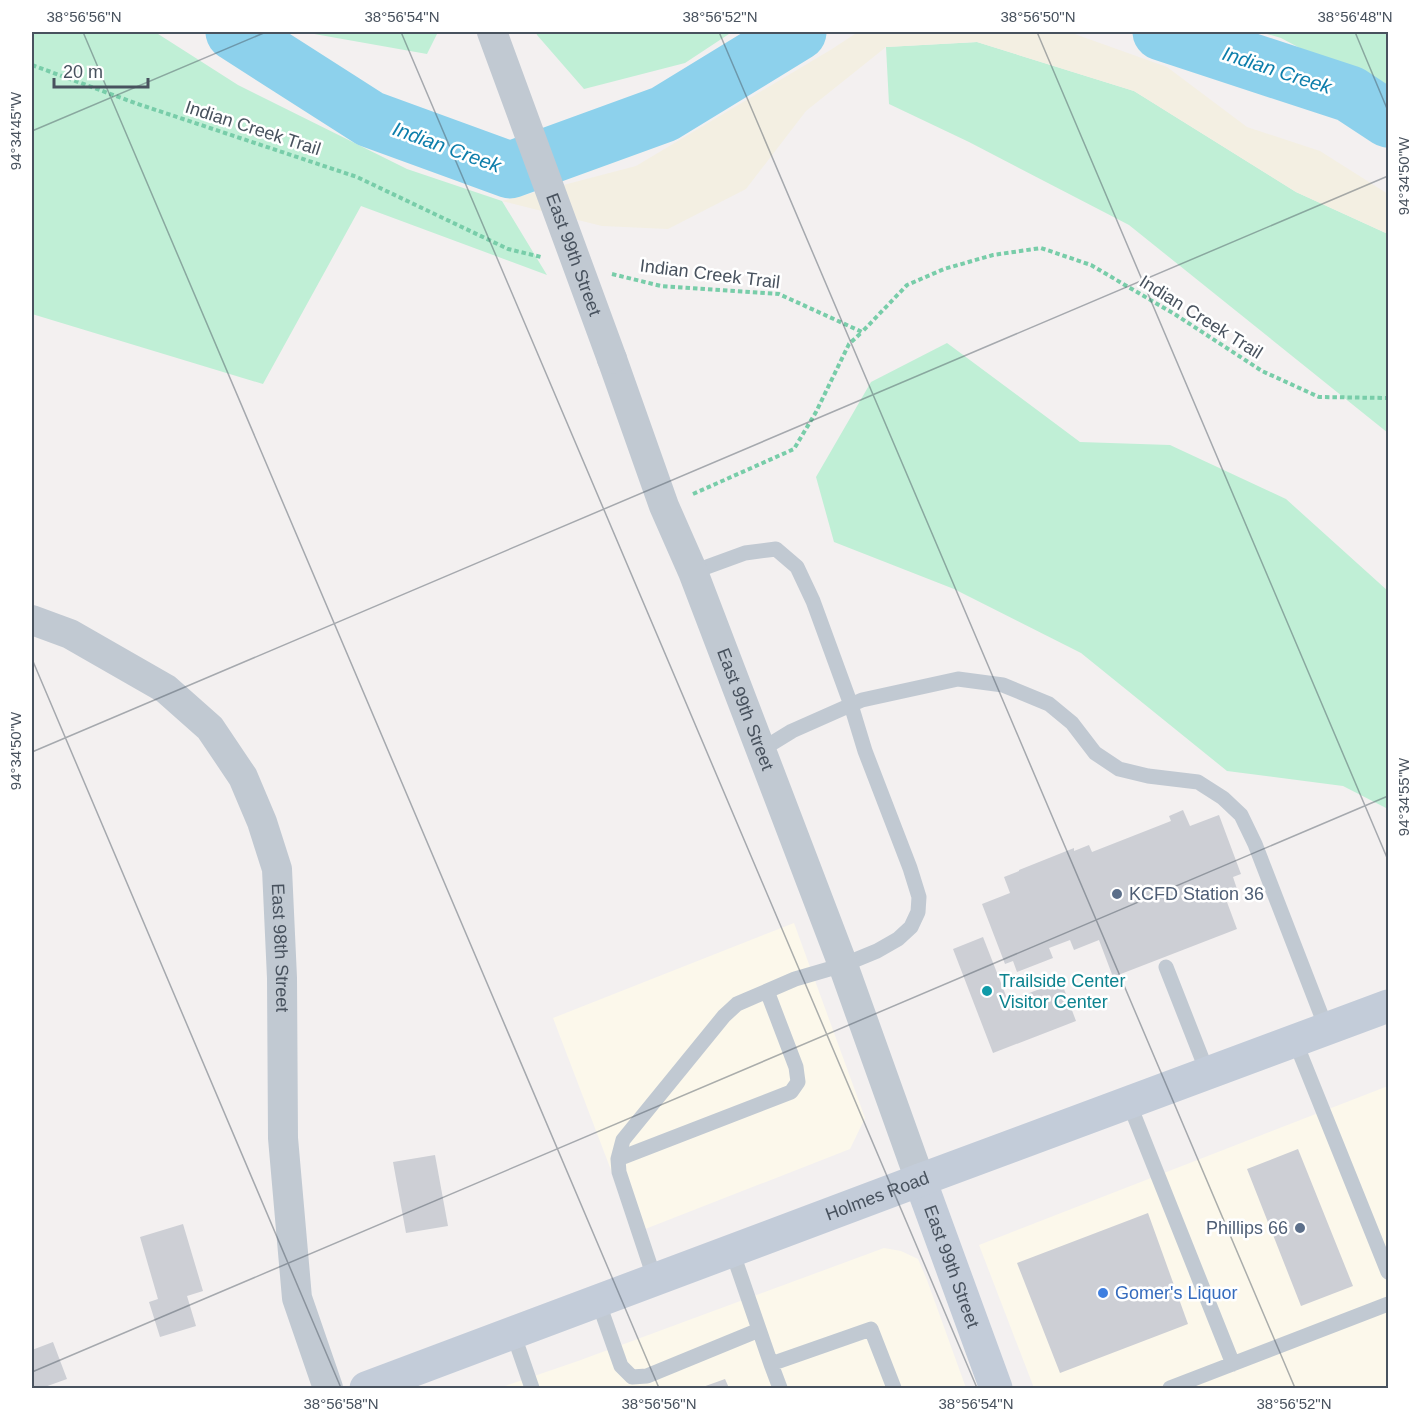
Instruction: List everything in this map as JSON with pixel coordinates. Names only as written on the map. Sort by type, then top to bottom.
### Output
[{"type":"main road","name":"Holmes Road","points":[[366,1389],[1389,1006]]},
{"type":"main road","name":"East 99th Street","points":[[920,1180],[996,1389]]},
{"type":"street","name":"East 99th Street","points":[[492,32],[664,506],[693,572],[843,965],[920,1180]]},
{"type":"street","name":"East 98th Street","points":[[32,620],[70,634],[166,689],[210,728],[243,777],[262,822],[277,869],[282,978],[284,1138],[297,1298],[328,1389]]},
{"type":"lane","points":[[655,1280],[619,1172],[618,1159],[623,1140],[724,1016],[737,1004],[795,979],[843,965],[877,951],[898,939],[911,927],[918,912],[919,897],[813,601],[797,567],[776,549],[744,553],[693,572]]},
{"type":"lane","points":[[761,750],[792,731],[862,700],[958,679],[1003,685],[1049,704],[1072,723],[1095,753],[1119,770],[1198,782],[1223,798],[1241,815],[1255,844],[1327,1030]]},
{"type":"lane","points":[[1166,967],[1208,1074]]},
{"type":"lane","points":[[618,1159],[791,1092],[798,1082],[796,1067],[767,991]]},
{"type":"lane","points":[[1295,1041],[1389,1272]]},
{"type":"lane","points":[[1129,1103],[1233,1364]]},
{"type":"lane","points":[[732,1251],[780,1389]]},
{"type":"lane","points":[[597,1301],[621,1366],[632,1377],[647,1376],[759,1330]]},
{"type":"lane","points":[[1170,1389],[1389,1304]]},
{"type":"lane","points":[[771,1364],[872,1329],[894,1389]]},
{"type":"lane","points":[[513,1333],[532,1389]]},
{"type":"path","name":"Indian Creek Trail","points":[[32,65],[135,103],[357,177],[508,249],[541,257]]},
{"type":"path","name":"Indian Creek Trail","points":[[607,273],[661,286],[779,294],[862,332],[907,285],[944,269],[993,255],[1041,248],[1091,266],[1176,315],[1262,371],[1318,397],[1389,398]]},
{"type":"path","points":[[664,506],[794,449],[816,412],[849,344],[862,332]]},
{"type":"shaded area","points":[[794,923],[865,1118],[850,1149],[635,1233],[553,1018]]},
{"type":"shaded area","points":[[1388,1086],[1388,1388],[1034,1388],[979,1245]]},
{"type":"shaded area","points":[[884,1248],[901,1251],[918,1259],[966,1388],[499,1388],[578,1361]]},
{"type":"green space","points":[[32,32],[155,32],[238,85],[407,169],[502,201],[547,275],[361,206],[263,384],[32,314]]},
{"type":"green space","points":[[303,32],[438,32],[427,54]]},
{"type":"green space","points":[[536,32],[732,32],[685,63],[584,89]]},
{"type":"green space","points":[[1260,32],[1388,32],[1388,95],[1281,38]]},
{"type":"green space","points":[[977,42],[1134,91],[1296,192],[1388,234],[1388,433],[1129,225],[969,142],[889,104],[886,47]]},
{"type":"green space","points":[[947,343],[1080,442],[1170,445],[1286,499],[1388,591],[1388,809],[1343,786],[1227,771],[1081,653],[954,589],[834,542],[816,477],[871,382]]},
{"type":"sand","points":[[858,32],[1069,32],[1167,67],[1247,127],[1320,151],[1388,194],[1388,234],[1296,192],[1134,91],[977,42],[886,47],[806,111],[746,189],[668,229],[602,226],[502,201],[636,166]]},
{"type":"building","name":"KCFD Station 36","points":[[1183,810],[1190,826],[1219,815],[1241,874],[1233,877],[1237,889],[1224,894],[1237,929],[1113,977],[1099,940],[1074,950],[1070,940],[1049,948],[1053,958],[1017,972],[1013,961],[1005,964],[982,904],[1010,893],[1004,877],[1074,848],[1074,851],[1089,845],[1092,852],[1171,821],[1169,816]]},
{"type":"building","name":"Trailside Center Visitor Center","points":[[983,937],[1008,1001],[1061,981],[1076,1021],[993,1053],[953,949]]},
{"type":"building","name":"Phillips 66","points":[[1298,1149],[1353,1286],[1301,1306],[1247,1169]]},
{"type":"building","points":[[435,1155],[448,1226],[406,1233],[393,1162]]},
{"type":"building","name":"Gomer's Liquor","points":[[1148,1213],[1188,1324],[1060,1373],[1017,1263]]},
{"type":"building","points":[[183,1224],[203,1291],[187,1296],[196,1326],[160,1337],[149,1302],[158,1299],[140,1237]]},
{"type":"building","points":[[53,1342],[67,1379],[42,1388],[32,1388],[32,1350]]},
{"type":"building","points":[[725,1379],[729,1388],[700,1388]]},
{"type":"waterway","name":"Indian Creek","points":[[234,32],[370,119],[510,170],[664,114],[798,32]]},
{"type":"waterway","name":"Indian Creek","points":[[1161,32],[1350,94],[1388,119]]},
{"type":"place","name":"KCFD Station 36","points":[[1117,894]]},
{"type":"place","name":"Trailside Center Visitor Center","points":[[987,991]]},
{"type":"place","name":"Phillips 66","points":[[1300,1228]]},
{"type":"place","name":"Gomer's Liquor","points":[[1103,1293]]}]
